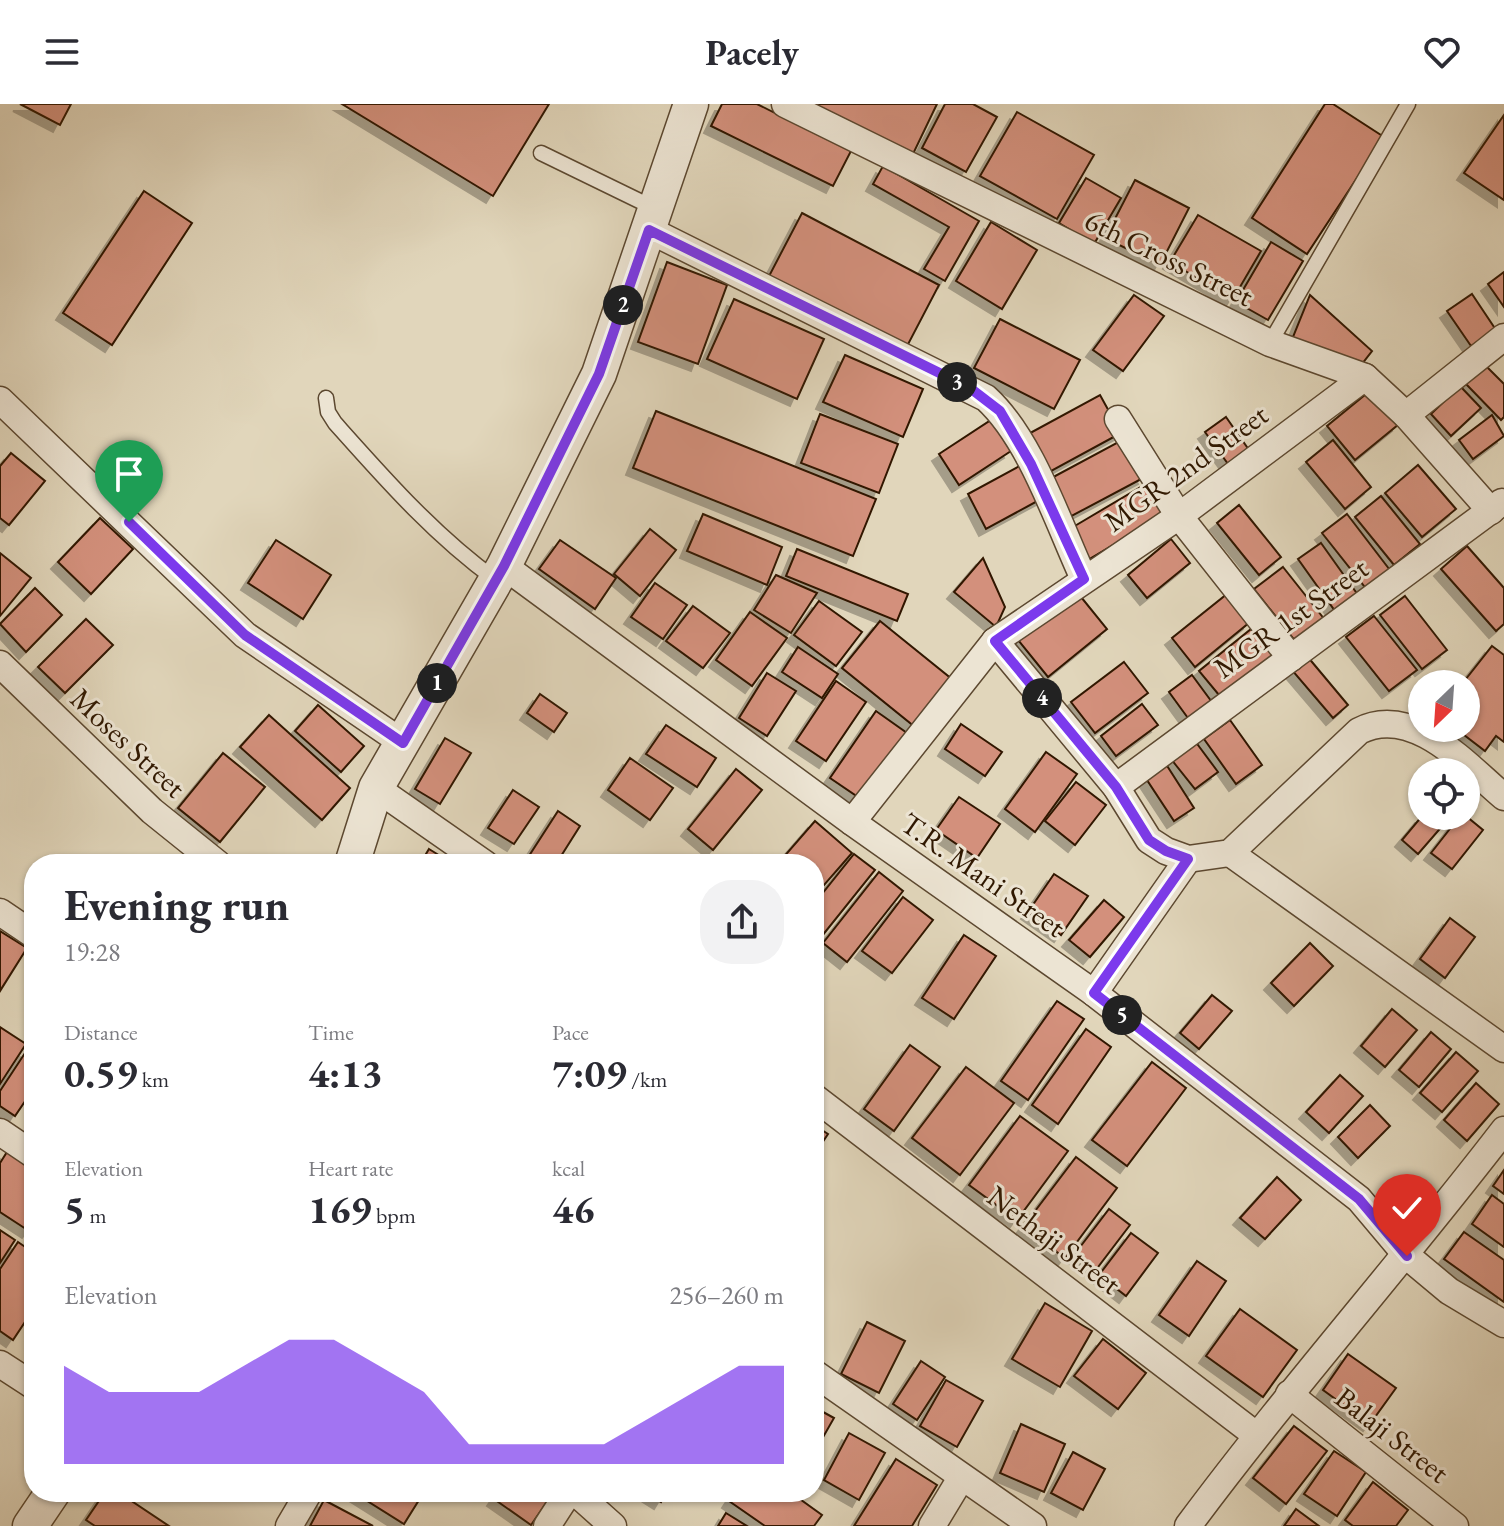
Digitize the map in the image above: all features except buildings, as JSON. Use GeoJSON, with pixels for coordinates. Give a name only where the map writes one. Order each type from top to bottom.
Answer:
{"type":"FeatureCollection","features":[{"type":"Feature","properties":{"kind":"street"},"geometry":{"type":"LineString","coordinates":[[355,854],[376,788],[500,573],[599,374],[691,104]]}},
{"type":"Feature","properties":{"kind":"street","name":"6th Cross Street"},"geometry":{"type":"LineString","coordinates":[[785,104],[1270,343],[1365,377],[1498,506]]}},
{"type":"Feature","properties":{"kind":"street"},"geometry":{"type":"LineString","coordinates":[[653,220],[986,398],[1000,411],[1031,464],[1084,579]]}},
{"type":"Feature","properties":{"kind":"street"},"geometry":{"type":"LineString","coordinates":[[1406,415],[1504,337]]}},
{"type":"Feature","properties":{"kind":"street","name":"MGR 2nd Street"},"geometry":{"type":"LineString","coordinates":[[852,822],[995,641],[1179,516],[1365,377]]}},
{"type":"Feature","properties":{"kind":"street"},"geometry":{"type":"LineString","coordinates":[[0,400],[245,635],[403,743]]}},
{"type":"Feature","properties":{"kind":"street"},"geometry":{"type":"LineString","coordinates":[[1118,419],[1179,516],[1291,658]]}},
{"type":"Feature","properties":{"kind":"street","name":"MGR 1st Street"},"geometry":{"type":"LineString","coordinates":[[1116,787],[1498,506]]}},
{"type":"Feature","properties":{"kind":"street","name":"T.R. Mani Street"},"geometry":{"type":"LineString","coordinates":[[500,573],[1094,993],[1359,1199],[1407,1256],[1449,1291],[1504,1324]]}},
{"type":"Feature","properties":{"kind":"street"},"geometry":{"type":"LineString","coordinates":[[995,641],[1116,787],[1149,840],[1166,851],[1188,859],[1230,853],[1359,731],[1386,723],[1432,737],[1504,797]]}},
{"type":"Feature","properties":{"kind":"street","name":"Moses Street"},"geometry":{"type":"LineString","coordinates":[[0,664],[152,811],[206,854]]}},
{"type":"Feature","properties":{"kind":"street"},"geometry":{"type":"LineString","coordinates":[[376,788],[471,854]]}},
{"type":"Feature","properties":{"kind":"street"},"geometry":{"type":"LineString","coordinates":[[1230,853],[1504,1049]]}},
{"type":"Feature","properties":{"kind":"street"},"geometry":{"type":"LineString","coordinates":[[1094,993],[1188,859]]}},
{"type":"Feature","properties":{"kind":"street"},"geometry":{"type":"LineString","coordinates":[[0,912],[24,928]]}},
{"type":"Feature","properties":{"kind":"street","name":"Nethaji Street"},"geometry":{"type":"LineString","coordinates":[[824,1105],[1256,1435]]}},
{"type":"Feature","properties":{"kind":"street"},"geometry":{"type":"LineString","coordinates":[[1188,1526],[1256,1435],[1407,1256],[1504,1130]]}},
{"type":"Feature","properties":{"kind":"street"},"geometry":{"type":"LineString","coordinates":[[0,1364],[24,1380]]}},
{"type":"Feature","properties":{"kind":"street"},"geometry":{"type":"LineString","coordinates":[[824,1380],[1033,1526]]}},
{"type":"Feature","properties":{"kind":"street","name":"Balaji Street"},"geometry":{"type":"LineString","coordinates":[[1289,1394],[1455,1526]]}},
{"type":"Feature","properties":{"kind":"street"},"geometry":{"type":"LineString","coordinates":[[932,1526],[961,1478]]}},
{"type":"Feature","properties":{"kind":"street"},"geometry":{"type":"LineString","coordinates":[[32,1525],[47,1502]]}},
{"type":"Feature","properties":{"kind":"street"},"geometry":{"type":"LineString","coordinates":[[289,1526],[303,1502]]}},
{"type":"Feature","properties":{"kind":"street"},"geometry":{"type":"LineString","coordinates":[[547,1526],[565,1502]]}},
{"type":"Feature","properties":{"kind":"street"},"geometry":{"type":"LineString","coordinates":[[584,1502],[613,1526]]}},
{"type":"Feature","properties":{"kind":"lane"},"geometry":{"type":"LineString","coordinates":[[1270,343],[1408,104]]}},
{"type":"Feature","properties":{"kind":"lane"},"geometry":{"type":"LineString","coordinates":[[541,153],[653,220]]}},
{"type":"Feature","properties":{"kind":"lane"},"geometry":{"type":"LineString","coordinates":[[326,398],[328,412],[335,423],[426,523],[500,573]]}},
{"type":"Feature","properties":{"kind":"route"},"geometry":{"type":"LineString","coordinates":[[129,522],[245,635],[403,743],[504,566],[599,374],[649,230],[970,388],[1000,411],[1031,464],[1084,579],[995,641],[1116,787],[1149,840],[1166,851],[1188,859],[1094,993],[1359,1199],[1407,1256]]}}]}
